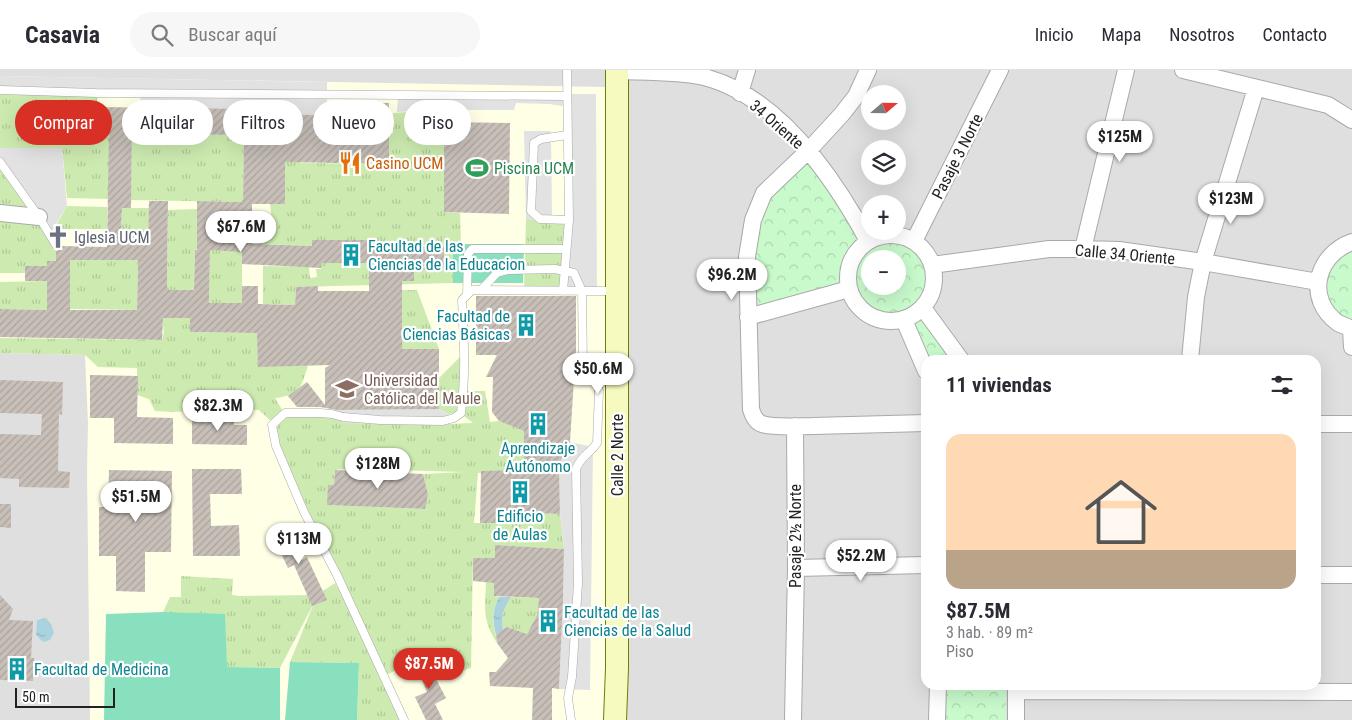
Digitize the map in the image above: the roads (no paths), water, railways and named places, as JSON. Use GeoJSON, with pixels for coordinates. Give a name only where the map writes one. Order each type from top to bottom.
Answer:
{"type":"FeatureCollection","features":[{"type":"Feature","properties":{"kind":"main road","name":"Calle 2 Norte"},"geometry":{"type":"LineString","coordinates":[[615,70],[615,720]]}},
{"type":"Feature","properties":{"kind":"street","name":"34 Oriente"},"geometry":{"type":"LineString","coordinates":[[615,70],[694,75],[716,81],[757,103],[776,118],[808,151],[834,185],[868,241]]}},
{"type":"Feature","properties":{"kind":"street"},"geometry":{"type":"LineString","coordinates":[[740,93],[747,70]]}},
{"type":"Feature","properties":{"kind":"street"},"geometry":{"type":"LineString","coordinates":[[868,70],[856,96],[842,114],[808,151],[764,193],[752,220],[747,256],[751,410],[754,417],[761,424],[795,426],[921,424]]}},
{"type":"Feature","properties":{"kind":"street","name":"Pasaje 3 Norte"},"geometry":{"type":"LineString","coordinates":[[914,241],[1000,70]]}},
{"type":"Feature","properties":{"kind":"street"},"geometry":{"type":"LineString","coordinates":[[1083,249],[1126,70]]}},
{"type":"Feature","properties":{"kind":"street"},"geometry":{"type":"LineString","coordinates":[[1183,70],[1328,105],[1352,120]]}},
{"type":"Feature","properties":{"kind":"street"},"geometry":{"type":"LineString","coordinates":[[1190,355],[1196,297],[1203,262],[1256,88]]}},
{"type":"Feature","properties":{"kind":"street"},"geometry":{"type":"LineString","coordinates":[[0,213],[39,217]]}},
{"type":"Feature","properties":{"kind":"street"},"geometry":{"type":"LineString","coordinates":[[894,235],[914,241],[926,253],[932,265],[933,290],[929,300],[923,308],[904,320],[893,322],[880,321],[866,314],[852,298],[847,276],[850,262],[857,250],[868,241],[878,237],[894,235]]}},
{"type":"Feature","properties":{"kind":"street"},"geometry":{"type":"LineString","coordinates":[[1352,242],[1333,252],[1327,259],[1320,271],[1318,282],[1324,309],[1338,322],[1352,329],[1352,347]]}},
{"type":"Feature","properties":{"kind":"street","name":"Calle 34 Oriente"},"geometry":{"type":"LineString","coordinates":[[932,265],[1049,249],[1119,250],[1318,282]]}},
{"type":"Feature","properties":{"kind":"street"},"geometry":{"type":"LineString","coordinates":[[748,317],[849,289]]}},
{"type":"Feature","properties":{"kind":"street"},"geometry":{"type":"LineString","coordinates":[[923,308],[958,355]]}},
{"type":"Feature","properties":{"kind":"street"},"geometry":{"type":"LineString","coordinates":[[904,320],[921,359]]}},
{"type":"Feature","properties":{"kind":"street"},"geometry":{"type":"LineString","coordinates":[[1321,424],[1352,424]]}},
{"type":"Feature","properties":{"kind":"street","name":"Pasaje 2½ Norte"},"geometry":{"type":"LineString","coordinates":[[794,720],[795,426]]}},
{"type":"Feature","properties":{"kind":"street"},"geometry":{"type":"LineString","coordinates":[[796,568],[921,565]]}},
{"type":"Feature","properties":{"kind":"street"},"geometry":{"type":"LineString","coordinates":[[1321,575],[1352,574]]}},
{"type":"Feature","properties":{"kind":"street"},"geometry":{"type":"LineString","coordinates":[[937,720],[938,690]]}},
{"type":"Feature","properties":{"kind":"street"},"geometry":{"type":"LineString","coordinates":[[1016,690],[1016,720]]}},
{"type":"Feature","properties":{"kind":"street"},"geometry":{"type":"LineString","coordinates":[[1184,690],[1352,692]]}},
{"type":"Feature","properties":{"kind":"lane"},"geometry":{"type":"LineString","coordinates":[[563,291],[569,220],[567,70]]}},
{"type":"Feature","properties":{"kind":"lane"},"geometry":{"type":"LineString","coordinates":[[0,90],[104,94],[567,96]]}},
{"type":"Feature","properties":{"kind":"lane"},"geometry":{"type":"LineString","coordinates":[[567,135],[541,139],[534,144],[531,211],[540,219],[569,220]]}},
{"type":"Feature","properties":{"kind":"lane"},"geometry":{"type":"LineString","coordinates":[[0,162],[39,217],[56,245]]}},
{"type":"Feature","properties":{"kind":"lane"},"geometry":{"type":"LineString","coordinates":[[467,295],[468,254],[472,249],[566,249]]}},
{"type":"Feature","properties":{"kind":"lane"},"geometry":{"type":"LineString","coordinates":[[481,290],[497,273],[508,270],[555,269],[574,273],[582,291],[583,367],[584,372],[594,379],[599,391],[597,444],[584,456],[576,469],[578,583],[572,677],[568,698],[572,720]]}},
{"type":"Feature","properties":{"kind":"lane"},"geometry":{"type":"LineString","coordinates":[[404,720],[337,575],[304,512],[276,446],[272,426],[285,413],[320,413],[380,420],[443,421],[454,418],[461,413],[463,392],[464,336],[462,300],[472,290],[616,291]]}},
{"type":"Feature","properties":{"kind":"water"},"geometry":{"type":"Polygon","coordinates":[[[499,597],[511,597],[502,620],[503,629],[496,635],[493,616],[499,597]]]}},
{"type":"Feature","properties":{"kind":"water"},"geometry":{"type":"Polygon","coordinates":[[[46,618],[51,624],[54,633],[50,640],[43,642],[36,635],[37,620],[46,618]]]}},
{"type":"Feature","properties":{"kind":"place","name":"Casino UCM"},"geometry":{"type":"Point","coordinates":[350,163]}},
{"type":"Feature","properties":{"kind":"place","name":"Piscina UCM"},"geometry":{"type":"Point","coordinates":[477,168]}},
{"type":"Feature","properties":{"kind":"place","name":"Iglesia UCM"},"geometry":{"type":"Point","coordinates":[58,237]}},
{"type":"Feature","properties":{"kind":"place","name":"Facultad de las Ciencias de la Educacion"},"geometry":{"type":"Point","coordinates":[351,255]}},
{"type":"Feature","properties":{"kind":"place","name":"Facultad de Ciencias Básicas"},"geometry":{"type":"Point","coordinates":[526,325]}},
{"type":"Feature","properties":{"kind":"place","name":"Universidad Católica del Maule"},"geometry":{"type":"Point","coordinates":[347,389]}},
{"type":"Feature","properties":{"kind":"place","name":"Aprendizaje Autónomo"},"geometry":{"type":"Point","coordinates":[538,424]}},
{"type":"Feature","properties":{"kind":"place","name":"Edificio de Aulas"},"geometry":{"type":"Point","coordinates":[520,492]}},
{"type":"Feature","properties":{"kind":"place","name":"Facultad de las Ciencias de la Salud"},"geometry":{"type":"Point","coordinates":[548,621]}},
{"type":"Feature","properties":{"kind":"place","name":"Facultad de Medicina"},"geometry":{"type":"Point","coordinates":[17,669]}}]}
